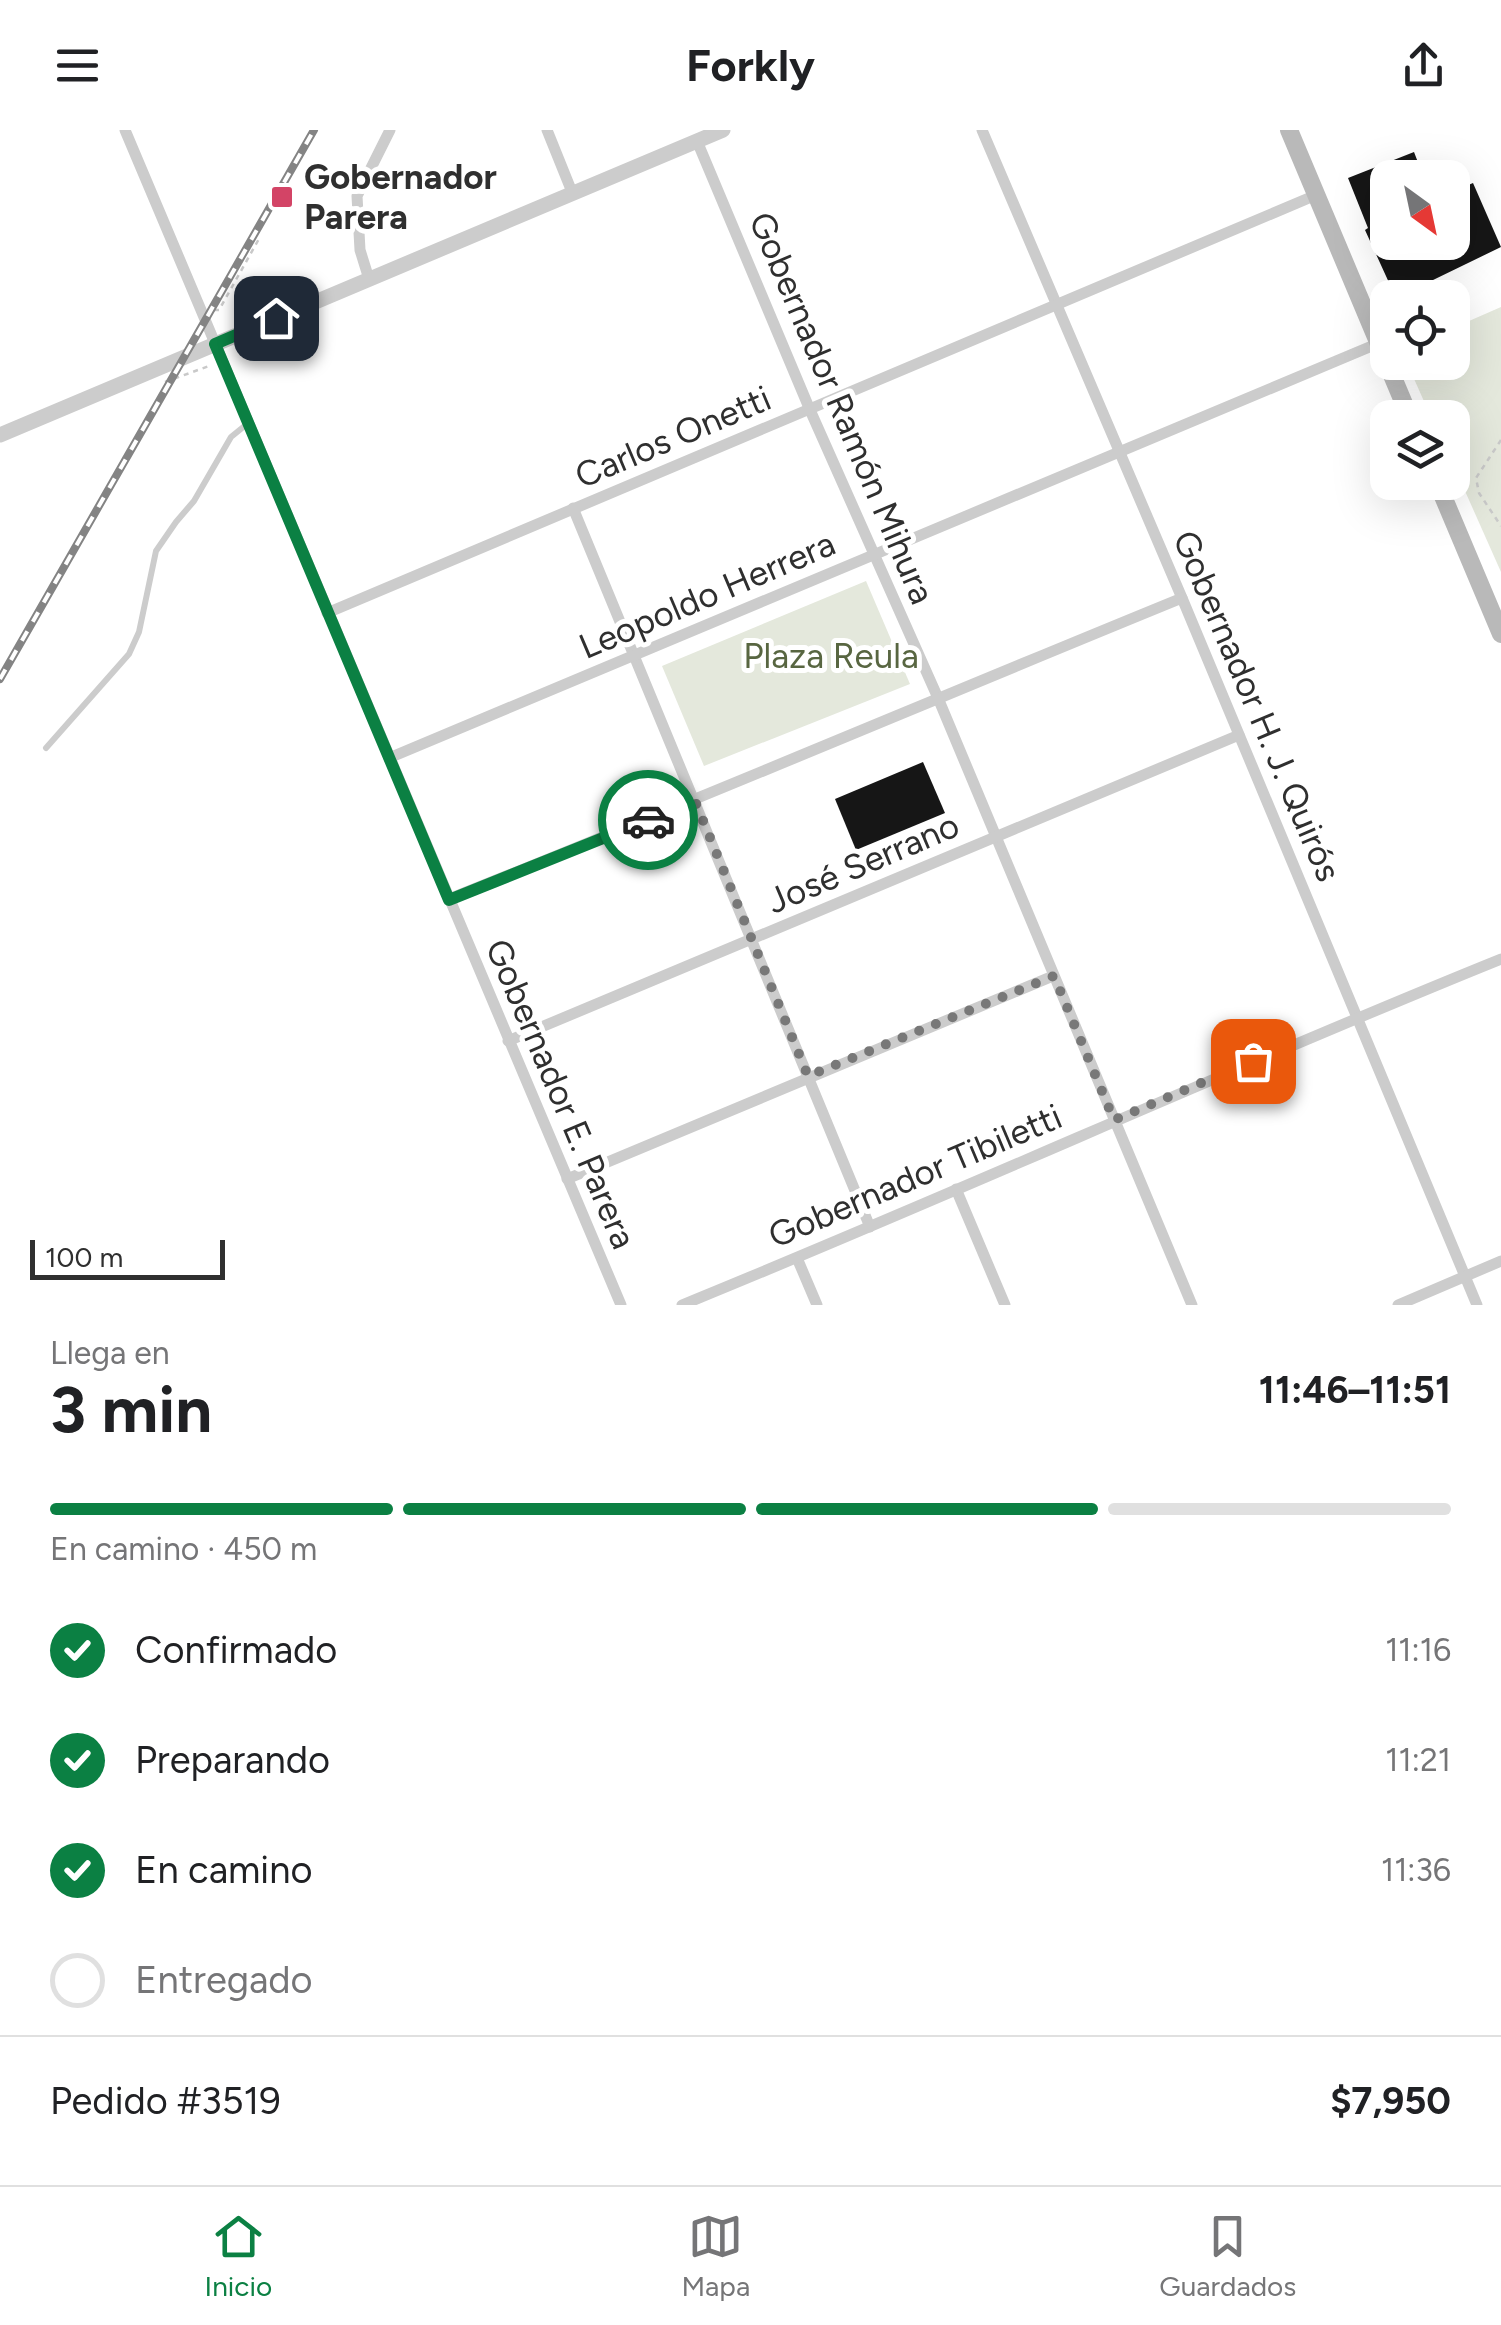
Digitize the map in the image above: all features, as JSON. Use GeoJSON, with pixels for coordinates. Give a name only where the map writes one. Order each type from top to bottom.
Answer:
{"type":"FeatureCollection","features":[{"type":"Feature","properties":{"kind":"main road"},"geometry":{"type":"LineString","coordinates":[[1289,130],[1370,322]]}},
{"type":"Feature","properties":{"kind":"main road"},"geometry":{"type":"LineString","coordinates":[[1445,500],[1501,634]]}},
{"type":"Feature","properties":{"kind":"street","name":"Gobernador E. Parera"},"geometry":{"type":"LineString","coordinates":[[125,130],[620,1305]]}},
{"type":"Feature","properties":{"kind":"street"},"geometry":{"type":"LineString","coordinates":[[369,278],[360,250],[357,196],[390,130]]}},
{"type":"Feature","properties":{"kind":"street"},"geometry":{"type":"LineString","coordinates":[[546,130],[572,192]]}},
{"type":"Feature","properties":{"kind":"street"},"geometry":{"type":"LineString","coordinates":[[0,435],[723,130]]}},
{"type":"Feature","properties":{"kind":"street","name":"Gobernador H. J. Quirós"},"geometry":{"type":"LineString","coordinates":[[982,130],[1478,1305]]}},
{"type":"Feature","properties":{"kind":"street","name":"Gobernador Ramón Mihura"},"geometry":{"type":"LineString","coordinates":[[697,141],[810,410],[938,698],[1192,1305]]}},
{"type":"Feature","properties":{"kind":"street","name":"Carlos Onetti"},"geometry":{"type":"LineString","coordinates":[[327,614],[1316,196]]}},
{"type":"Feature","properties":{"kind":"street","name":"Leopoldo Herrera"},"geometry":{"type":"LineString","coordinates":[[389,758],[1370,347]]}},
{"type":"Feature","properties":{"kind":"street"},"geometry":{"type":"LineString","coordinates":[[573,508],[870,1227]]}},
{"type":"Feature","properties":{"kind":"street"},"geometry":{"type":"LineString","coordinates":[[449,900],[1182,598]]}},
{"type":"Feature","properties":{"kind":"street","name":"José Serrano"},"geometry":{"type":"LineString","coordinates":[[508,1041],[1239,734]]}},
{"type":"Feature","properties":{"kind":"street","name":"Gobernador Tibiletti"},"geometry":{"type":"LineString","coordinates":[[682,1305],[1501,959]]}},
{"type":"Feature","properties":{"kind":"street"},"geometry":{"type":"LineString","coordinates":[[567,1179],[1054,976]]}},
{"type":"Feature","properties":{"kind":"street"},"geometry":{"type":"LineString","coordinates":[[956,1190],[1005,1305]]}},
{"type":"Feature","properties":{"kind":"street"},"geometry":{"type":"LineString","coordinates":[[797,1258],[817,1305]]}},
{"type":"Feature","properties":{"kind":"street"},"geometry":{"type":"LineString","coordinates":[[1398,1305],[1501,1261]]}},
{"type":"Feature","properties":{"kind":"lane"},"geometry":{"type":"LineString","coordinates":[[46,748],[130,654],[139,632],[156,551],[194,502],[231,437],[248,424]]}},
{"type":"Feature","properties":{"kind":"path"},"geometry":{"type":"LineString","coordinates":[[202,314],[219,310],[260,237]]}},
{"type":"Feature","properties":{"kind":"path"},"geometry":{"type":"LineString","coordinates":[[1501,440],[1476,478],[1480,493],[1501,526]]}},
{"type":"Feature","properties":{"kind":"green space"},"geometry":{"type":"Polygon","coordinates":[[[1501,307],[1501,572],[1469,500],[1470,400],[1423,400],[1415,380],[1470,380],[1470,321],[1501,307]]]}},
{"type":"Feature","properties":{"kind":"green space","name":"Plaza Reula"},"geometry":{"type":"Polygon","coordinates":[[[866,581],[910,684],[704,766],[662,666],[866,581]]]}},
{"type":"Feature","properties":{"kind":"building"},"geometry":{"type":"Polygon","coordinates":[[[1414,152],[1417,160],[1394,160],[1414,152]]]}},
{"type":"Feature","properties":{"kind":"building"},"geometry":{"type":"Polygon","coordinates":[[[1370,169],[1370,241],[1365,230],[1368,228],[1348,178],[1370,169]]]}},
{"type":"Feature","properties":{"kind":"building"},"geometry":{"type":"Polygon","coordinates":[[[1473,183],[1501,247],[1433,280],[1388,280],[1379,260],[1470,260],[1473,183]]]}},
{"type":"Feature","properties":{"kind":"building"},"geometry":{"type":"Polygon","coordinates":[[[923,762],[945,813],[856,850],[835,799],[923,762]]]}},
{"type":"Feature","properties":{"kind":"railway"},"geometry":{"type":"LineString","coordinates":[[0,679],[314,130]]}},
{"type":"Feature","properties":{"kind":"way so far"},"geometry":{"type":"LineString","coordinates":[[648,820],[695,801],[808,1076],[1054,976],[1114,1120],[1253,1061]]}},
{"type":"Feature","properties":{"kind":"place","name":"Gobernador Parera"},"geometry":{"type":"Point","coordinates":[282,197]}},
{"type":"Feature","properties":{"kind":"route"},"geometry":{"type":"LineString","coordinates":[[276,318],[215,344],[449,900],[648,820]]}}]}
